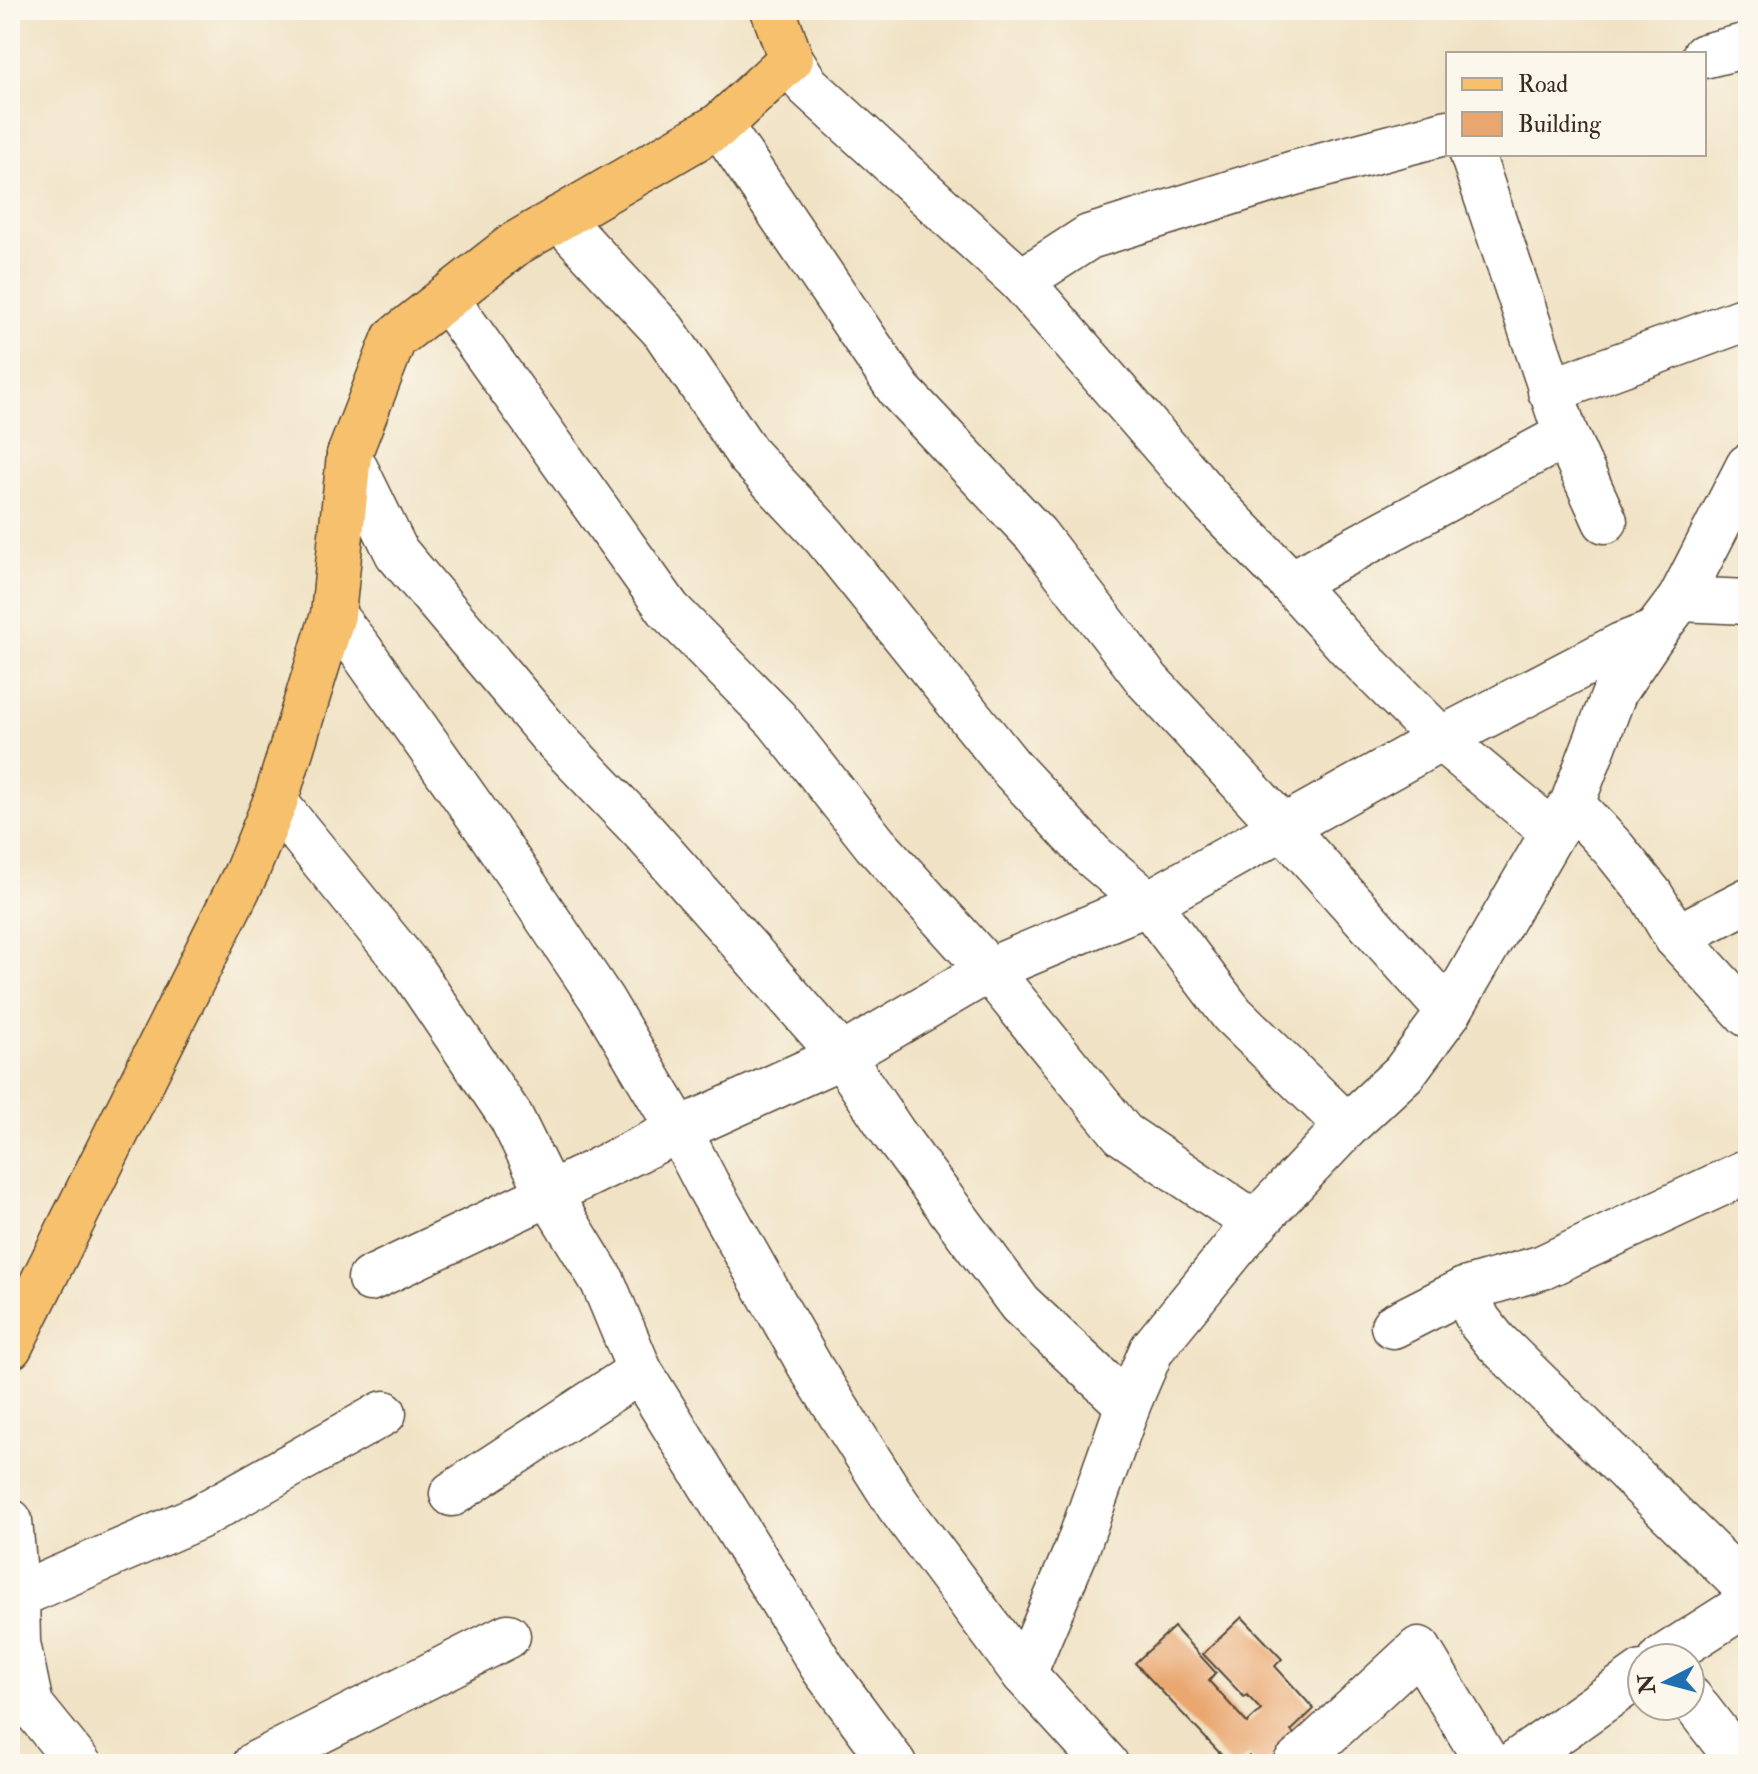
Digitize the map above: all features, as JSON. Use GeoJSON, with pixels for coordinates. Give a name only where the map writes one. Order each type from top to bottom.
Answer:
{"type":"FeatureCollection","features":[{"type":"Feature","properties":{"kind":"main road"},"geometry":{"type":"LineString","coordinates":[[10,1347],[247,871],[275,802],[333,615],[349,455],[394,339],[515,244],[720,125],[791,59],[773,10]]}},
{"type":"Feature","properties":{"kind":"street"},"geometry":{"type":"LineString","coordinates":[[1706,56],[1748,45]]}},
{"type":"Feature","properties":{"kind":"street"},"geometry":{"type":"LineString","coordinates":[[791,59],[807,85],[1021,281],[1214,504],[1441,739],[1614,849],[1651,895],[1676,937],[1748,1015]]}},
{"type":"Feature","properties":{"kind":"street"},"geometry":{"type":"LineString","coordinates":[[720,125],[900,391],[1036,535],[1148,681],[1449,1012]]}},
{"type":"Feature","properties":{"kind":"street"},"geometry":{"type":"LineString","coordinates":[[1021,281],[1089,237],[1294,173],[1446,133]]}},
{"type":"Feature","properties":{"kind":"street"},"geometry":{"type":"LineString","coordinates":[[1473,156],[1550,391],[1566,435],[1605,521]]}},
{"type":"Feature","properties":{"kind":"street"},"geometry":{"type":"LineString","coordinates":[[559,218],[664,331],[749,456],[824,536],[1012,769],[1092,855],[1148,903],[1232,1014],[1347,1126]]}},
{"type":"Feature","properties":{"kind":"street"},"geometry":{"type":"LineString","coordinates":[[446,298],[669,610],[777,720],[875,844],[989,970],[1123,1134],[1255,1223]]}},
{"type":"Feature","properties":{"kind":"street"},"geometry":{"type":"LineString","coordinates":[[1550,391],[1748,318]]}},
{"type":"Feature","properties":{"kind":"street"},"geometry":{"type":"LineString","coordinates":[[1291,583],[1566,435]]}},
{"type":"Feature","properties":{"kind":"street"},"geometry":{"type":"LineString","coordinates":[[349,455],[397,553],[549,733],[644,832],[842,1056],[894,1134],[1020,1304],[1128,1405]]}},
{"type":"Feature","properties":{"kind":"street"},"geometry":{"type":"LineString","coordinates":[[1024,1674],[1076,1551],[1128,1405],[1152,1349],[1255,1223],[1347,1126],[1404,1073],[1449,1012],[1562,818],[1615,691],[1668,616],[1748,466]]}},
{"type":"Feature","properties":{"kind":"street"},"geometry":{"type":"LineString","coordinates":[[370,1279],[679,1130],[842,1056],[989,970],[1148,903],[1441,739],[1621,645],[1668,616],[1748,602]]}},
{"type":"Feature","properties":{"kind":"street"},"geometry":{"type":"LineString","coordinates":[[333,615],[488,830],[602,1000],[679,1130],[826,1393],[898,1505],[1024,1674],[1106,1764]]}},
{"type":"Feature","properties":{"kind":"street"},"geometry":{"type":"LineString","coordinates":[[275,802],[411,969],[511,1117],[549,1194],[603,1282],[640,1371],[823,1668],[894,1764]]}},
{"type":"Feature","properties":{"kind":"street"},"geometry":{"type":"LineString","coordinates":[[1676,937],[1748,900]]}},
{"type":"Feature","properties":{"kind":"street"},"geometry":{"type":"LineString","coordinates":[[1393,1326],[1464,1290],[1543,1267],[1748,1171]]}},
{"type":"Feature","properties":{"kind":"street"},"geometry":{"type":"LineString","coordinates":[[1464,1290],[1479,1321],[1495,1341],[1748,1589]]}},
{"type":"Feature","properties":{"kind":"street"},"geometry":{"type":"LineString","coordinates":[[452,1494],[640,1371]]}},
{"type":"Feature","properties":{"kind":"street"},"geometry":{"type":"LineString","coordinates":[[17,1596],[199,1517],[384,1413]]}},
{"type":"Feature","properties":{"kind":"street"},"geometry":{"type":"LineString","coordinates":[[10,1521],[18,1643],[31,1705],[79,1764]]}},
{"type":"Feature","properties":{"kind":"street"},"geometry":{"type":"LineString","coordinates":[[1687,1642],[1748,1603]]}},
{"type":"Feature","properties":{"kind":"street"},"geometry":{"type":"LineString","coordinates":[[255,1764],[508,1636]]}},
{"type":"Feature","properties":{"kind":"street"},"geometry":{"type":"LineString","coordinates":[[1295,1764],[1419,1649],[1488,1764]]}},
{"type":"Feature","properties":{"kind":"street"},"geometry":{"type":"LineString","coordinates":[[1513,1764],[1626,1684]]}},
{"type":"Feature","properties":{"kind":"street"},"geometry":{"type":"LineString","coordinates":[[1706,1719],[1741,1764]]}},
{"type":"Feature","properties":{"kind":"building"},"geometry":{"type":"Polygon","coordinates":[[[1242,1617],[1282,1659],[1275,1666],[1314,1709],[1291,1731],[1297,1737],[1268,1764],[1257,1764],[1249,1756],[1240,1764],[1230,1764],[1135,1663],[1174,1627],[1216,1673],[1209,1681],[1247,1723],[1261,1710],[1247,1695],[1244,1697],[1203,1654],[1242,1617]]]}}]}
